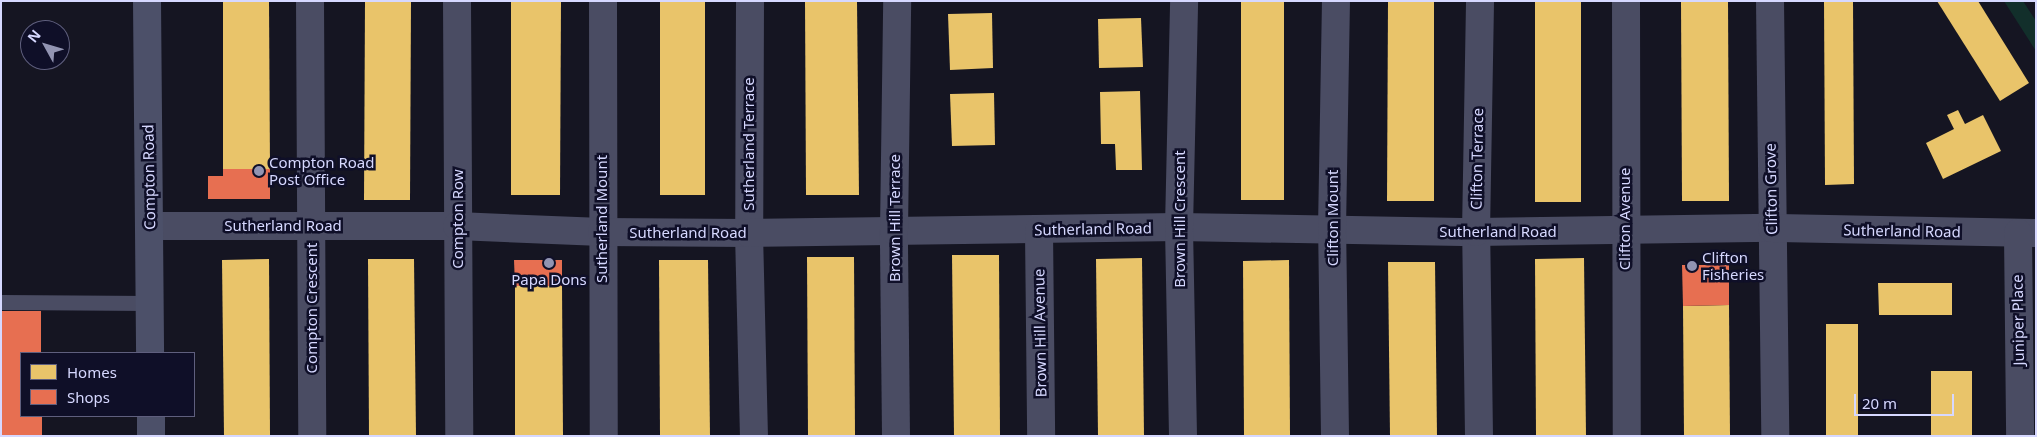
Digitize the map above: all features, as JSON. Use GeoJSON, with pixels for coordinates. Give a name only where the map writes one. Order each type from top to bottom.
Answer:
{"type":"FeatureCollection","features":[{"type":"Feature","properties":{"kind":"street","name":"Compton Road"},"geometry":{"type":"LineString","coordinates":[[146,1],[150,352]]}},
{"type":"Feature","properties":{"kind":"street","name":"Compton Crescent"},"geometry":{"type":"LineString","coordinates":[[310,1],[312,436]]}},
{"type":"Feature","properties":{"kind":"street","name":"Compton Row"},"geometry":{"type":"LineString","coordinates":[[457,1],[459,436]]}},
{"type":"Feature","properties":{"kind":"street","name":"Sutherland Mount"},"geometry":{"type":"LineString","coordinates":[[602,1],[604,436]]}},
{"type":"Feature","properties":{"kind":"street","name":"Sutherland Terrace"},"geometry":{"type":"LineString","coordinates":[[750,1],[749,233],[754,436]]}},
{"type":"Feature","properties":{"kind":"street","name":"Brown Hill Terrace"},"geometry":{"type":"LineString","coordinates":[[896,436],[894,230],[897,1]]}},
{"type":"Feature","properties":{"kind":"street","name":"Brown Hill Crescent"},"geometry":{"type":"LineString","coordinates":[[1183,436],[1179,227],[1184,1]]}},
{"type":"Feature","properties":{"kind":"street","name":"Clifton Mount"},"geometry":{"type":"LineString","coordinates":[[1335,436],[1332,229],[1336,1]]}},
{"type":"Feature","properties":{"kind":"street","name":"Clifton Terrace"},"geometry":{"type":"LineString","coordinates":[[1479,436],[1476,232],[1480,1]]}},
{"type":"Feature","properties":{"kind":"street","name":"Clifton Avenue"},"geometry":{"type":"LineString","coordinates":[[1626,1],[1625,232],[1627,436]]}},
{"type":"Feature","properties":{"kind":"street","name":"Clifton Grove"},"geometry":{"type":"LineString","coordinates":[[1770,1],[1775,436]]}},
{"type":"Feature","properties":{"kind":"street","name":"Sutherland Road"},"geometry":{"type":"LineString","coordinates":[[150,226],[458,226],[602,232],[749,233],[894,230],[1039,231],[1179,227],[1476,232],[1625,232],[1772,228],[2027,233]]}},
{"type":"Feature","properties":{"kind":"street","name":"Brown Hill Avenue"},"geometry":{"type":"LineString","coordinates":[[1039,231],[1041,436]]}},
{"type":"Feature","properties":{"kind":"street","name":"Juniper Place"},"geometry":{"type":"LineString","coordinates":[[2020,436],[2027,233]]}},
{"type":"Feature","properties":{"kind":"street"},"geometry":{"type":"LineString","coordinates":[[151,417],[151,436]]}},
{"type":"Feature","properties":{"kind":"lane"},"geometry":{"type":"LineString","coordinates":[[1,302],[150,303]]}},
{"type":"Feature","properties":{"kind":"green space"},"geometry":{"type":"Polygon","coordinates":[[[2004,1],[2023,1],[2036,21],[2036,51],[2004,1]]]}},
{"type":"Feature","properties":{"kind":"building: Homes"},"geometry":{"type":"Polygon","coordinates":[[[223,1],[269,1],[270,169],[223,169],[223,1]]]}},
{"type":"Feature","properties":{"kind":"building: Homes"},"geometry":{"type":"Polygon","coordinates":[[[365,1],[411,1],[410,200],[364,200],[365,1]]]}},
{"type":"Feature","properties":{"kind":"building: Homes"},"geometry":{"type":"Polygon","coordinates":[[[511,1],[561,1],[560,195],[511,195],[511,1]]]}},
{"type":"Feature","properties":{"kind":"building: Homes"},"geometry":{"type":"Polygon","coordinates":[[[660,1],[705,1],[705,195],[660,195],[660,1]]]}},
{"type":"Feature","properties":{"kind":"building: Homes"},"geometry":{"type":"Polygon","coordinates":[[[805,1],[857,1],[859,195],[806,195],[805,1]]]}},
{"type":"Feature","properties":{"kind":"building: Homes"},"geometry":{"type":"Polygon","coordinates":[[[1241,1],[1284,1],[1284,200],[1241,200],[1241,1]]]}},
{"type":"Feature","properties":{"kind":"building: Homes"},"geometry":{"type":"Polygon","coordinates":[[[1388,1],[1434,1],[1434,201],[1387,201],[1388,1]]]}},
{"type":"Feature","properties":{"kind":"building: Homes"},"geometry":{"type":"Polygon","coordinates":[[[1535,1],[1581,1],[1581,202],[1535,202],[1535,1]]]}},
{"type":"Feature","properties":{"kind":"building: Homes"},"geometry":{"type":"Polygon","coordinates":[[[1681,1],[1728,1],[1729,201],[1682,201],[1681,1]]]}},
{"type":"Feature","properties":{"kind":"building: Homes"},"geometry":{"type":"Polygon","coordinates":[[[1824,1],[1853,1],[1854,184],[1825,185],[1824,1]]]}},
{"type":"Feature","properties":{"kind":"building: Homes"},"geometry":{"type":"Polygon","coordinates":[[[1937,1],[1978,1],[2029,83],[2000,101],[1937,1]]]}},
{"type":"Feature","properties":{"kind":"building: Homes"},"geometry":{"type":"Polygon","coordinates":[[[992,13],[993,68],[950,70],[948,14],[992,13]]]}},
{"type":"Feature","properties":{"kind":"building: Homes"},"geometry":{"type":"Polygon","coordinates":[[[1141,18],[1143,67],[1099,68],[1098,19],[1141,18]]]}},
{"type":"Feature","properties":{"kind":"building: Homes"},"geometry":{"type":"Polygon","coordinates":[[[1140,91],[1142,170],[1116,170],[1115,144],[1101,144],[1100,92],[1140,91]]]}},
{"type":"Feature","properties":{"kind":"building: Homes"},"geometry":{"type":"Polygon","coordinates":[[[994,93],[995,145],[952,146],[950,94],[994,93]]]}},
{"type":"Feature","properties":{"kind":"building: Homes"},"geometry":{"type":"Polygon","coordinates":[[[1958,110],[1965,124],[1983,115],[2001,151],[1943,179],[1926,143],[1954,129],[1947,115],[1958,110]]]}},
{"type":"Feature","properties":{"kind":"building: Homes"},"geometry":{"type":"Polygon","coordinates":[[[952,255],[999,255],[1000,436],[954,436],[952,255]]]}},
{"type":"Feature","properties":{"kind":"building: Homes"},"geometry":{"type":"Polygon","coordinates":[[[807,257],[854,257],[855,436],[808,436],[807,257]]]}},
{"type":"Feature","properties":{"kind":"building: Homes"},"geometry":{"type":"Polygon","coordinates":[[[1142,258],[1144,436],[1098,436],[1096,259],[1142,258]]]}},
{"type":"Feature","properties":{"kind":"building: Homes"},"geometry":{"type":"Polygon","coordinates":[[[1584,258],[1586,436],[1536,436],[1535,259],[1584,258]]]}},
{"type":"Feature","properties":{"kind":"building: Homes"},"geometry":{"type":"Polygon","coordinates":[[[269,259],[270,436],[224,436],[222,260],[269,259]]]}},
{"type":"Feature","properties":{"kind":"building: Homes"},"geometry":{"type":"Polygon","coordinates":[[[368,259],[414,259],[416,436],[369,436],[368,259]]]}},
{"type":"Feature","properties":{"kind":"building: Homes"},"geometry":{"type":"Polygon","coordinates":[[[659,260],[708,260],[710,436],[660,436],[659,260]]]}},
{"type":"Feature","properties":{"kind":"building: Homes"},"geometry":{"type":"Polygon","coordinates":[[[1289,260],[1290,436],[1244,436],[1243,261],[1289,260]]]}},
{"type":"Feature","properties":{"kind":"building: Homes"},"geometry":{"type":"Polygon","coordinates":[[[1388,262],[1435,262],[1437,436],[1390,436],[1388,262]]]}},
{"type":"Feature","properties":{"kind":"building: Homes"},"geometry":{"type":"Polygon","coordinates":[[[1878,283],[1952,283],[1952,315],[1879,315],[1878,283]]]}},
{"type":"Feature","properties":{"kind":"building: Homes"},"geometry":{"type":"Polygon","coordinates":[[[515,286],[562,286],[563,436],[515,436],[515,286]]]}},
{"type":"Feature","properties":{"kind":"building: Homes"},"geometry":{"type":"Polygon","coordinates":[[[1729,305],[1730,436],[1684,436],[1683,306],[1729,305]]]}},
{"type":"Feature","properties":{"kind":"building: Homes"},"geometry":{"type":"Polygon","coordinates":[[[1826,324],[1858,324],[1858,436],[1826,436],[1826,324]]]}},
{"type":"Feature","properties":{"kind":"building: Homes"},"geometry":{"type":"Polygon","coordinates":[[[1931,371],[1972,371],[1972,436],[1931,436],[1931,371]]]}},
{"type":"Feature","properties":{"kind":"building: Shops"},"geometry":{"type":"Polygon","coordinates":[[[223,169],[270,169],[270,199],[208,199],[208,176],[223,176],[223,169]]]}},
{"type":"Feature","properties":{"kind":"building: Shops"},"geometry":{"type":"Polygon","coordinates":[[[514,260],[562,260],[562,286],[515,286],[514,260]]]}},
{"type":"Feature","properties":{"kind":"building: Shops"},"geometry":{"type":"Polygon","coordinates":[[[1682,265],[1729,265],[1729,305],[1683,306],[1682,265]]]}},
{"type":"Feature","properties":{"kind":"building: Shops"},"geometry":{"type":"Polygon","coordinates":[[[1,311],[41,311],[41,352],[20,352],[20,417],[42,417],[42,436],[1,436],[1,311]]]}},
{"type":"Feature","properties":{"kind":"place","name":"Compton Road Post Office"},"geometry":{"type":"Point","coordinates":[259,171]}},
{"type":"Feature","properties":{"kind":"place","name":"Papa Dons"},"geometry":{"type":"Point","coordinates":[549,263]}},
{"type":"Feature","properties":{"kind":"place","name":"Clifton Fisheries"},"geometry":{"type":"Point","coordinates":[1692,266]}}]}
